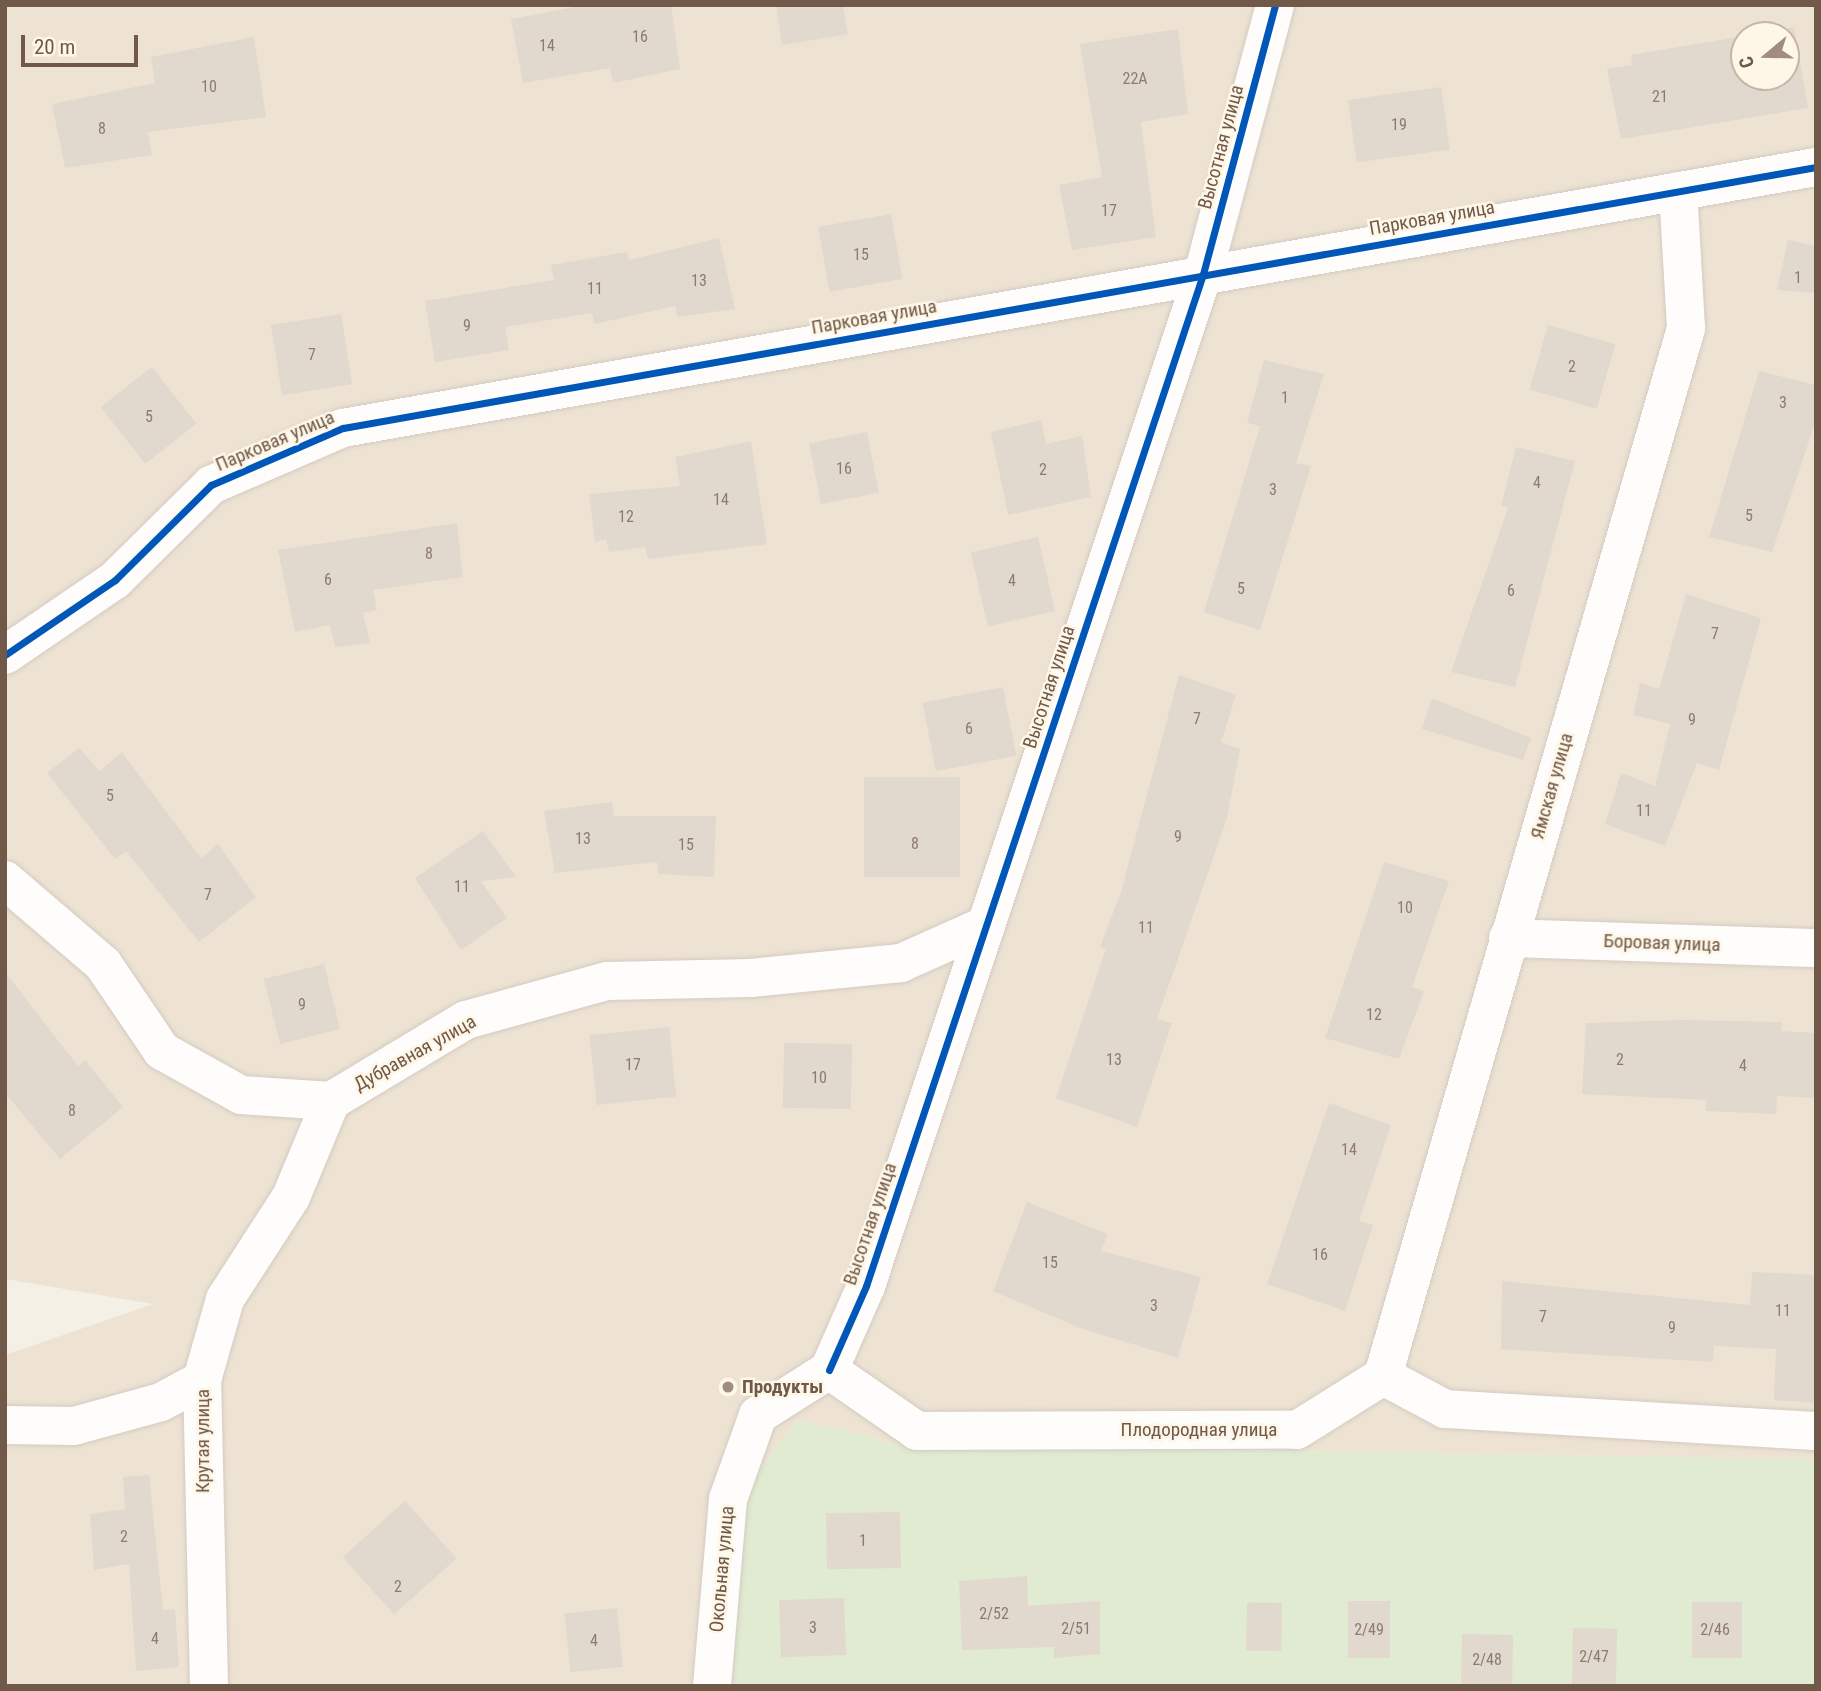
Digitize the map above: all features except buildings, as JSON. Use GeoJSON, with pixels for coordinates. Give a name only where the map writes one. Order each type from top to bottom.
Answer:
{"type":"FeatureCollection","features":[{"type":"Feature","properties":{"kind":"street","name":"Высотная улица"},"geometry":{"type":"LineString","coordinates":[[829,1370],[866,1286],[1203,274],[1275,5]]}},
{"type":"Feature","properties":{"kind":"street","name":"Парковая улица"},"geometry":{"type":"LineString","coordinates":[[5,655],[115,580],[211,485],[343,428],[1816,167]]}},
{"type":"Feature","properties":{"kind":"street","name":"Ямская улица"},"geometry":{"type":"LineString","coordinates":[[1382,1376],[1686,328],[1678,191]]}},
{"type":"Feature","properties":{"kind":"street","name":"Дубравная улица"},"geometry":{"type":"LineString","coordinates":[[5,880],[103,964],[162,1051],[241,1095],[331,1101],[466,1020],[607,981],[751,978],[901,963],[986,925]]}},
{"type":"Feature","properties":{"kind":"street","name":"Боровая улица"},"geometry":{"type":"LineString","coordinates":[[1508,938],[1816,947]]}},
{"type":"Feature","properties":{"kind":"street","name":"Крутая улица"},"geometry":{"type":"LineString","coordinates":[[209,1686],[202,1380],[225,1299],[291,1198],[331,1101]]}},
{"type":"Feature","properties":{"kind":"street","name":"Плодородная улица"},"geometry":{"type":"LineString","coordinates":[[829,1370],[917,1431],[1297,1430],[1382,1376]]}},
{"type":"Feature","properties":{"kind":"street","name":"Окольная улица"},"geometry":{"type":"LineString","coordinates":[[712,1686],[728,1499],[758,1415],[829,1370]]}},
{"type":"Feature","properties":{"kind":"street"},"geometry":{"type":"LineString","coordinates":[[1382,1376],[1446,1409],[1816,1431]]}},
{"type":"Feature","properties":{"kind":"street"},"geometry":{"type":"LineString","coordinates":[[5,1425],[74,1426],[161,1402],[202,1380]]}},
{"type":"Feature","properties":{"kind":"shaded area"},"geometry":{"type":"Polygon","coordinates":[[[5,5],[1816,5],[1816,1459],[902,1445],[799,1420],[741,1493],[734,1686],[5,1686],[5,1355],[153,1304],[5,1279],[5,5]]]}},
{"type":"Feature","properties":{"kind":"green space"},"geometry":{"type":"Polygon","coordinates":[[[799,1420],[902,1445],[1816,1459],[1816,1686],[734,1686],[741,1493],[799,1420]]]}},
{"type":"Feature","properties":{"kind":"cycle path"},"geometry":{"type":"LineString","coordinates":[[829,1370],[866,1286],[1203,274],[1275,5]]}},
{"type":"Feature","properties":{"kind":"cycle path"},"geometry":{"type":"LineString","coordinates":[[5,655],[115,580],[211,485],[343,428],[1816,167]]}},
{"type":"Feature","properties":{"kind":"place","name":"Продукты"},"geometry":{"type":"Point","coordinates":[728,1387]}}]}
